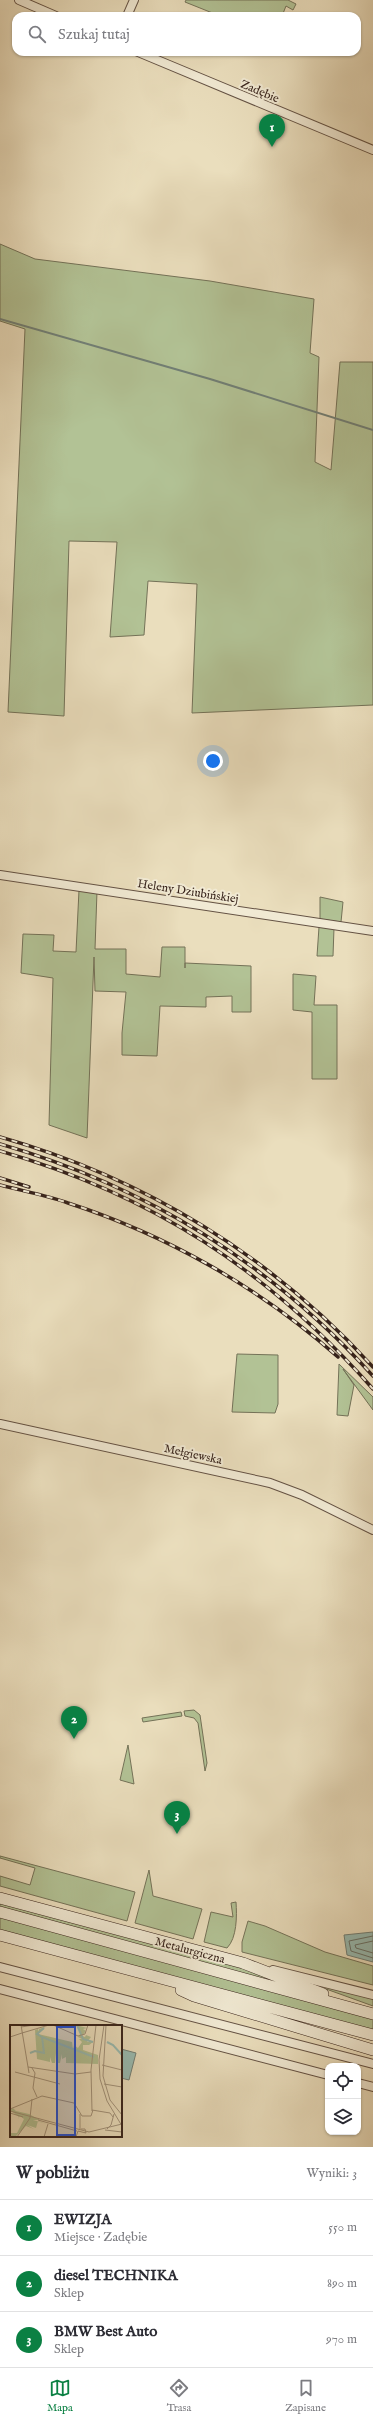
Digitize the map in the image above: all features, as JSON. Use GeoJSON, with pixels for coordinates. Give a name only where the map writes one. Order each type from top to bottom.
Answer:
{"type":"FeatureCollection","features":[{"type":"Feature","properties":{"kind":"main road"},"geometry":{"type":"LineString","coordinates":[[0,1898],[243,1962],[300,1984],[356,2009]]}},
{"type":"Feature","properties":{"kind":"main road","name":"Metalurgiczna"},"geometry":{"type":"LineString","coordinates":[[0,1912],[373,2014]]}},
{"type":"Feature","properties":{"kind":"main road"},"geometry":{"type":"LineString","coordinates":[[0,1935],[373,2035]]}},
{"type":"Feature","properties":{"kind":"main road"},"geometry":{"type":"LineString","coordinates":[[149,1976],[194,1996],[373,2050]]}},
{"type":"Feature","properties":{"kind":"street"},"geometry":{"type":"LineString","coordinates":[[19,0],[47,12]]}},
{"type":"Feature","properties":{"kind":"street"},"geometry":{"type":"LineString","coordinates":[[129,12],[134,0]]}},
{"type":"Feature","properties":{"kind":"street","name":"Zadębie"},"geometry":{"type":"LineString","coordinates":[[148,56],[373,150]]}},
{"type":"Feature","properties":{"kind":"street","name":"Heleny Dziubińskiej"},"geometry":{"type":"LineString","coordinates":[[0,875],[373,931]]}},
{"type":"Feature","properties":{"kind":"street","name":"Mełgiewska"},"geometry":{"type":"LineString","coordinates":[[0,1424],[270,1484],[302,1495],[373,1530]]}},
{"type":"Feature","properties":{"kind":"street"},"geometry":{"type":"LineString","coordinates":[[243,1962],[373,1995]]}},
{"type":"Feature","properties":{"kind":"street"},"geometry":{"type":"LineString","coordinates":[[0,1967],[373,2064]]}},
{"type":"Feature","properties":{"kind":"street"},"geometry":{"type":"LineString","coordinates":[[0,1989],[325,2074]]}},
{"type":"Feature","properties":{"kind":"street"},"geometry":{"type":"LineString","coordinates":[[361,2084],[373,2087]]}},
{"type":"Feature","properties":{"kind":"green space"},"geometry":{"type":"Polygon","coordinates":[[[186,0],[288,0],[296,4],[293,10],[286,6],[284,12],[210,12],[185,2],[186,0]]]}},
{"type":"Feature","properties":{"kind":"green space"},"geometry":{"type":"Polygon","coordinates":[[[0,244],[35,259],[210,281],[314,299],[310,353],[319,357],[315,462],[331,470],[340,362],[373,362],[373,705],[192,713],[197,584],[148,581],[144,635],[110,637],[117,542],[69,541],[64,716],[8,712],[25,329],[0,321],[0,244]]]}},
{"type":"Feature","properties":{"kind":"green space"},"geometry":{"type":"Polygon","coordinates":[[[79,890],[97,891],[95,949],[126,949],[126,974],[160,977],[162,947],[185,947],[185,963],[251,966],[251,1012],[232,1012],[232,996],[206,997],[206,1007],[160,1006],[157,1056],[122,1055],[122,1033],[126,992],[95,991],[94,957],[87,1138],[49,1125],[53,978],[21,973],[23,934],[54,935],[53,951],[76,952],[79,890]]]}},
{"type":"Feature","properties":{"kind":"green space"},"geometry":{"type":"Polygon","coordinates":[[[320,897],[343,902],[341,922],[320,919],[320,897]]]}},
{"type":"Feature","properties":{"kind":"green space"},"geometry":{"type":"Polygon","coordinates":[[[319,927],[334,928],[333,956],[317,956],[319,927]]]}},
{"type":"Feature","properties":{"kind":"green space"},"geometry":{"type":"Polygon","coordinates":[[[293,974],[316,976],[314,1005],[337,1005],[337,1079],[312,1079],[312,1012],[293,1010],[293,974]]]}},
{"type":"Feature","properties":{"kind":"green space"},"geometry":{"type":"Polygon","coordinates":[[[237,1354],[278,1355],[278,1404],[275,1413],[232,1412],[237,1354]]]}},
{"type":"Feature","properties":{"kind":"green space"},"geometry":{"type":"Polygon","coordinates":[[[339,1364],[373,1397],[373,1410],[343,1369],[354,1385],[348,1416],[337,1415],[339,1364]]]}},
{"type":"Feature","properties":{"kind":"green space"},"geometry":{"type":"Polygon","coordinates":[[[194,1710],[200,1715],[207,1763],[205,1771],[198,1723],[194,1718],[185,1716],[184,1711],[194,1710]]]}},
{"type":"Feature","properties":{"kind":"green space"},"geometry":{"type":"Polygon","coordinates":[[[181,1712],[182,1716],[143,1722],[142,1718],[181,1712]]]}},
{"type":"Feature","properties":{"kind":"green space"},"geometry":{"type":"Polygon","coordinates":[[[128,1745],[134,1784],[120,1780],[128,1745]]]}},
{"type":"Feature","properties":{"kind":"green space"},"geometry":{"type":"Polygon","coordinates":[[[0,1856],[135,1892],[127,1921],[0,1886],[0,1876],[30,1885],[35,1868],[0,1858],[0,1856]]]}},
{"type":"Feature","properties":{"kind":"green space"},"geometry":{"type":"Polygon","coordinates":[[[149,1870],[153,1896],[202,1909],[193,1939],[135,1923],[149,1870]]]}},
{"type":"Feature","properties":{"kind":"green space"},"geometry":{"type":"Polygon","coordinates":[[[0,1902],[269,1975],[314,1993],[0,1908],[0,1902]]]}},
{"type":"Feature","properties":{"kind":"green space"},"geometry":{"type":"Polygon","coordinates":[[[236,1902],[235,1933],[227,1948],[204,1942],[211,1912],[233,1917],[231,1903],[236,1902]]]}},
{"type":"Feature","properties":{"kind":"green space"},"geometry":{"type":"Polygon","coordinates":[[[0,1915],[373,2019],[373,2030],[0,1930],[0,1915]]]}},
{"type":"Feature","properties":{"kind":"green space"},"geometry":{"type":"Polygon","coordinates":[[[248,1921],[265,1926],[325,1952],[373,1966],[373,1985],[242,1952],[242,1942],[248,1921]]]}},
{"type":"Feature","properties":{"kind":"green space"},"geometry":{"type":"Polygon","coordinates":[[[304,1981],[373,1999],[373,2006],[304,1981]]]}},
{"type":"Feature","properties":{"kind":"water"},"geometry":{"type":"Polygon","coordinates":[[[373,1932],[373,1962],[347,1955],[344,1935],[373,1932]]]}},
{"type":"Feature","properties":{"kind":"water"},"geometry":{"type":"Polygon","coordinates":[[[122,2049],[136,2053],[129,2080],[122,2078],[122,2049]]]}},
{"type":"Feature","properties":{"kind":"waterway"},"geometry":{"type":"LineString","coordinates":[[0,319],[210,379],[373,430]]}},
{"type":"Feature","properties":{"kind":"railway"},"geometry":{"type":"LineString","coordinates":[[0,1137],[53,1154],[105,1175],[155,1199],[203,1226],[249,1256],[292,1290],[334,1327],[373,1367]]}},
{"type":"Feature","properties":{"kind":"railway"},"geometry":{"type":"LineString","coordinates":[[0,1144],[54,1161],[105,1182],[155,1206],[203,1234],[249,1264],[292,1298],[334,1336],[373,1376]]}},
{"type":"Feature","properties":{"kind":"railway"},"geometry":{"type":"LineString","coordinates":[[0,1151],[55,1169],[108,1190],[157,1214],[204,1242],[249,1273],[292,1308],[333,1346],[373,1389]]}},
{"type":"Feature","properties":{"kind":"railway"},"geometry":{"type":"LineString","coordinates":[[0,1178],[29,1187]]}},
{"type":"Feature","properties":{"kind":"railway"},"geometry":{"type":"LineString","coordinates":[[0,1185],[68,1203],[105,1216],[176,1248],[211,1266],[277,1308],[338,1357]]}},
{"type":"Feature","properties":{"kind":"place","name":"EWIZJA"},"geometry":{"type":"Point","coordinates":[272,147]}},
{"type":"Feature","properties":{"kind":"place","name":"diesel TECHNIKA"},"geometry":{"type":"Point","coordinates":[74,1739]}},
{"type":"Feature","properties":{"kind":"place","name":"BMW Best Auto"},"geometry":{"type":"Point","coordinates":[177,1834]}}]}
